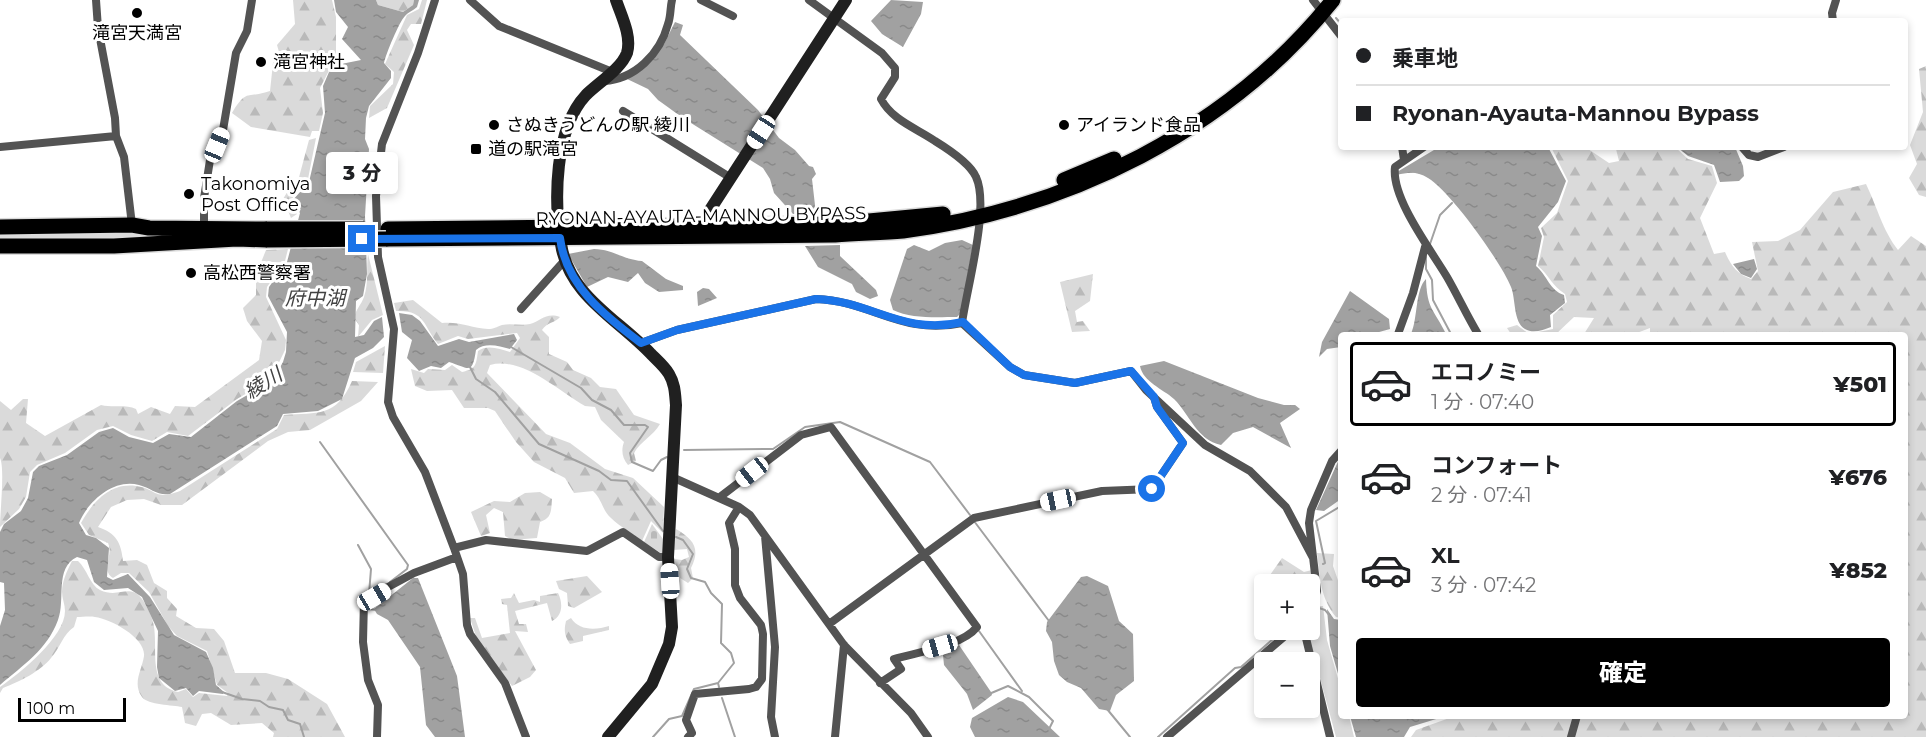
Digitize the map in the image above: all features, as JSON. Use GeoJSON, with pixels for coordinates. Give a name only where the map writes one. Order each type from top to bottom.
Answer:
{"type":"FeatureCollection","features":[{"type":"Feature","properties":{"kind":"highway","name":"RYONAN-AYAUTA-MANNOU BYPASS"},"geometry":{"type":"LineString","coordinates":[[0,227],[132,225],[204,233],[267,235],[901,231],[979,212],[1018,207],[1096,179],[1175,137],[1247,86],[1321,3]]}},
{"type":"Feature","properties":{"kind":"highway","name":"RYONAN-AYAUTA-MANNOU BYPASS"},"geometry":{"type":"LineString","coordinates":[[0,246],[114,246],[204,233]]}},
{"type":"Feature","properties":{"kind":"street"},"geometry":{"type":"LineString","coordinates":[[96,0],[98,28],[115,118],[116,136],[124,157],[132,225]]}},
{"type":"Feature","properties":{"kind":"street"},"geometry":{"type":"LineString","coordinates":[[204,233],[204,198],[210,160],[223,130],[236,53],[247,31],[252,0]]}},
{"type":"Feature","properties":{"kind":"street"},"geometry":{"type":"LineString","coordinates":[[435,0],[418,53],[382,144],[376,196],[378,256],[394,329],[388,402],[393,417],[424,472],[456,553],[463,574],[467,625],[470,633],[505,683],[526,737]]}},
{"type":"Feature","properties":{"kind":"street"},"geometry":{"type":"LineString","coordinates":[[470,0],[499,26],[617,80],[635,71],[649,60],[664,37],[672,0]]}},
{"type":"Feature","properties":{"kind":"street"},"geometry":{"type":"LineString","coordinates":[[608,737],[652,684],[669,644],[672,627],[668,557],[674,385],[668,372],[641,343],[587,297],[565,260],[560,233],[559,165],[562,146],[579,103],[626,55],[628,45],[615,0]]}},
{"type":"Feature","properties":{"kind":"street"},"geometry":{"type":"LineString","coordinates":[[701,0],[733,16]]}},
{"type":"Feature","properties":{"kind":"street"},"geometry":{"type":"LineString","coordinates":[[809,0],[882,53],[895,68],[895,77],[881,99],[886,108],[913,129],[943,146],[976,177],[980,191],[979,212],[963,322]]}},
{"type":"Feature","properties":{"kind":"street"},"geometry":{"type":"LineString","coordinates":[[1833,18],[1836,0]]}},
{"type":"Feature","properties":{"kind":"street"},"geometry":{"type":"LineString","coordinates":[[703,231],[742,160],[844,3]]}},
{"type":"Feature","properties":{"kind":"street"},"geometry":{"type":"LineString","coordinates":[[1321,3],[1338,31]]}},
{"type":"Feature","properties":{"kind":"street"},"geometry":{"type":"LineString","coordinates":[[623,111],[731,178]]}},
{"type":"Feature","properties":{"kind":"street"},"geometry":{"type":"LineString","coordinates":[[0,147],[116,136]]}},
{"type":"Feature","properties":{"kind":"street"},"geometry":{"type":"LineString","coordinates":[[1405,150],[1410,156]]}},
{"type":"Feature","properties":{"kind":"street"},"geometry":{"type":"LineString","coordinates":[[1419,150],[1395,167],[1394,179],[1425,246],[1449,280],[1477,332]]}},
{"type":"Feature","properties":{"kind":"street"},"geometry":{"type":"LineString","coordinates":[[1745,150],[1749,155],[1758,157],[1776,150]]}},
{"type":"Feature","properties":{"kind":"street"},"geometry":{"type":"LineString","coordinates":[[1399,332],[1413,293],[1425,246]]}},
{"type":"Feature","properties":{"kind":"street"},"geometry":{"type":"LineString","coordinates":[[521,309],[565,260]]}},
{"type":"Feature","properties":{"kind":"street"},"geometry":{"type":"LineString","coordinates":[[641,343],[677,330],[816,299],[834,299],[905,323],[942,327],[963,322]]}},
{"type":"Feature","properties":{"kind":"street"},"geometry":{"type":"LineString","coordinates":[[963,322],[1010,367],[1024,375],[1075,383],[1131,371],[1154,397],[1205,445],[1250,471],[1286,507],[1313,558]]}},
{"type":"Feature","properties":{"kind":"street"},"geometry":{"type":"LineString","coordinates":[[829,624],[977,517],[1102,491],[1152,489],[1183,443],[1157,407],[1154,397]]}},
{"type":"Feature","properties":{"kind":"street"},"geometry":{"type":"LineString","coordinates":[[720,497],[801,435],[831,428],[977,627],[973,633],[956,642],[894,659],[901,669],[880,683]]}},
{"type":"Feature","properties":{"kind":"street"},"geometry":{"type":"LineString","coordinates":[[1315,574],[1309,523],[1311,510],[1332,461],[1338,454]]}},
{"type":"Feature","properties":{"kind":"street"},"geometry":{"type":"LineString","coordinates":[[672,477],[686,485],[720,497],[750,515],[844,645],[911,713],[928,737]]}},
{"type":"Feature","properties":{"kind":"street"},"geometry":{"type":"LineString","coordinates":[[688,737],[692,733],[686,720],[695,694],[749,689],[756,687],[762,679],[761,625],[740,598],[735,585],[735,549],[729,523],[739,507]]}},
{"type":"Feature","properties":{"kind":"street"},"geometry":{"type":"LineString","coordinates":[[377,737],[378,705],[368,681],[363,642],[364,600],[414,573],[486,540],[587,551],[623,532],[659,557],[668,557]]}},
{"type":"Feature","properties":{"kind":"street"},"geometry":{"type":"LineString","coordinates":[[765,536],[775,647],[771,717],[775,737]]}},
{"type":"Feature","properties":{"kind":"street"},"geometry":{"type":"LineString","coordinates":[[1167,737],[1280,640]]}},
{"type":"Feature","properties":{"kind":"street"},"geometry":{"type":"LineString","coordinates":[[1306,640],[1330,737]]}},
{"type":"Feature","properties":{"kind":"street"},"geometry":{"type":"LineString","coordinates":[[835,737],[844,645]]}},
{"type":"Feature","properties":{"kind":"street"},"geometry":{"type":"LineString","coordinates":[[1571,737],[1576,719]]}},
{"type":"Feature","properties":{"kind":"green space"},"geometry":{"type":"Polygon","coordinates":[[[293,0],[332,0],[336,17],[336,57],[320,88],[323,113],[319,131],[312,131],[310,137],[251,127],[232,113],[245,97],[270,91],[273,63],[279,52],[277,45],[295,24],[293,0]]]}},
{"type":"Feature","properties":{"kind":"green space"},"geometry":{"type":"Polygon","coordinates":[[[376,0],[414,0],[413,5],[403,12],[378,5],[376,0]]]}},
{"type":"Feature","properties":{"kind":"green space"},"geometry":{"type":"Polygon","coordinates":[[[422,0],[427,0],[421,24],[411,24],[407,30],[414,45],[387,108],[369,118],[370,106],[393,84],[394,72],[385,64],[407,15],[419,9],[422,0]]]}},
{"type":"Feature","properties":{"kind":"green space"},"geometry":{"type":"Polygon","coordinates":[[[1926,66],[1926,197],[1919,195],[1909,178],[1917,164],[1910,145],[1923,112],[1919,69],[1926,66]]]}},
{"type":"Feature","properties":{"kind":"green space"},"geometry":{"type":"Polygon","coordinates":[[[316,138],[308,179],[290,201],[297,214],[291,218],[283,199],[291,186],[298,181],[309,140],[316,138]]]}},
{"type":"Feature","properties":{"kind":"green space"},"geometry":{"type":"Polygon","coordinates":[[[1552,150],[1590,150],[1609,163],[1619,161],[1616,150],[1678,150],[1688,159],[1712,166],[1717,183],[1700,218],[1714,254],[1725,252],[1735,269],[1751,279],[1758,271],[1752,242],[1778,241],[1800,230],[1833,192],[1866,184],[1884,226],[1898,250],[1911,236],[1926,246],[1926,737],[1411,737],[1416,730],[1447,719],[1908,719],[1908,332],[1650,332],[1650,328],[1639,332],[1585,332],[1594,318],[1574,317],[1558,332],[1539,332],[1553,329],[1553,315],[1567,302],[1565,294],[1538,266],[1544,237],[1541,228],[1557,213],[1568,181],[1552,150]]]}},
{"type":"Feature","properties":{"kind":"green space"},"geometry":{"type":"Polygon","coordinates":[[[141,229],[181,239],[0,240],[0,230],[141,229]]]}},
{"type":"Feature","properties":{"kind":"green space"},"geometry":{"type":"Polygon","coordinates":[[[288,249],[285,261],[267,287],[266,297],[286,340],[285,350],[271,379],[237,399],[188,436],[167,432],[152,441],[131,435],[113,426],[97,430],[65,453],[37,465],[30,472],[26,497],[19,509],[0,527],[2,480],[0,401],[11,410],[23,399],[28,399],[26,423],[45,436],[101,405],[124,406],[136,409],[138,414],[151,407],[170,414],[175,406],[195,407],[259,360],[262,341],[247,321],[243,308],[256,295],[256,275],[266,250],[288,249]]]}},
{"type":"Feature","properties":{"kind":"green space"},"geometry":{"type":"Polygon","coordinates":[[[368,254],[383,315],[372,320],[358,337],[359,325],[354,318],[366,291],[368,254]]]}},
{"type":"Feature","properties":{"kind":"green space"},"geometry":{"type":"Polygon","coordinates":[[[1093,274],[1090,301],[1075,311],[1077,322],[1083,321],[1090,331],[1072,332],[1060,282],[1093,274]]]}},
{"type":"Feature","properties":{"kind":"green space"},"geometry":{"type":"Polygon","coordinates":[[[413,300],[442,323],[488,329],[505,324],[530,324],[551,316],[560,317],[542,330],[549,337],[549,354],[567,362],[573,370],[591,378],[600,387],[616,389],[634,415],[660,424],[634,453],[636,461],[628,465],[624,460],[624,442],[601,420],[595,407],[585,406],[539,376],[515,366],[490,365],[487,373],[546,434],[570,443],[605,469],[633,478],[664,507],[663,533],[651,521],[642,541],[611,518],[593,491],[574,493],[565,478],[534,462],[516,442],[495,411],[488,408],[464,408],[452,390],[427,391],[415,386],[411,369],[424,373],[428,369],[445,370],[452,365],[462,372],[467,371],[474,366],[478,351],[489,347],[510,352],[520,338],[517,333],[468,339],[458,336],[438,344],[419,316],[406,311],[396,311],[394,303],[413,300]]]}},
{"type":"Feature","properties":{"kind":"green space"},"geometry":{"type":"Polygon","coordinates":[[[1517,325],[1526,332],[1510,332],[1507,328],[1517,325]]]}},
{"type":"Feature","properties":{"kind":"green space"},"geometry":{"type":"Polygon","coordinates":[[[385,346],[383,373],[353,372],[356,362],[385,346]]]}},
{"type":"Feature","properties":{"kind":"green space"},"geometry":{"type":"Polygon","coordinates":[[[352,381],[378,382],[361,401],[310,430],[288,432],[268,441],[182,505],[161,505],[144,499],[127,500],[111,507],[98,527],[109,532],[116,539],[123,561],[137,560],[147,565],[154,583],[167,591],[167,598],[177,609],[176,616],[196,628],[214,629],[224,641],[235,673],[266,673],[288,679],[327,704],[345,737],[273,737],[274,733],[262,723],[231,725],[211,713],[202,714],[196,726],[185,723],[182,707],[145,700],[139,692],[138,682],[144,656],[143,649],[134,636],[118,625],[93,617],[77,617],[74,627],[67,633],[47,663],[29,676],[3,688],[0,693],[0,687],[40,654],[58,632],[65,611],[62,592],[64,580],[72,561],[78,561],[100,590],[108,593],[133,592],[145,603],[154,626],[157,671],[167,687],[178,692],[186,689],[193,697],[199,693],[227,696],[228,693],[217,685],[207,651],[177,636],[168,626],[149,592],[129,573],[121,573],[113,578],[109,575],[108,543],[89,535],[81,523],[96,501],[118,487],[143,487],[160,495],[180,491],[277,429],[284,415],[316,413],[332,407],[346,393],[352,381]]]}},
{"type":"Feature","properties":{"kind":"green space"},"geometry":{"type":"Polygon","coordinates":[[[540,492],[552,499],[550,514],[540,522],[537,538],[512,540],[505,536],[503,512],[494,508],[486,515],[490,533],[481,536],[471,512],[494,501],[510,502],[525,493],[540,492]]]}},
{"type":"Feature","properties":{"kind":"green space"},"geometry":{"type":"Polygon","coordinates":[[[652,524],[663,539],[664,555],[644,542],[652,524]]]}},
{"type":"Feature","properties":{"kind":"green space"},"geometry":{"type":"Polygon","coordinates":[[[676,529],[687,536],[694,545],[695,555],[691,568],[693,578],[688,583],[680,578],[674,559],[682,560],[689,557],[687,549],[673,550],[676,529]]]}},
{"type":"Feature","properties":{"kind":"green space"},"geometry":{"type":"Polygon","coordinates":[[[1317,553],[1334,554],[1333,566],[1338,580],[1338,617],[1331,610],[1324,595],[1317,553]]]}},
{"type":"Feature","properties":{"kind":"green space"},"geometry":{"type":"Polygon","coordinates":[[[1282,558],[1304,572],[1312,570],[1312,574],[1271,574],[1282,558]]]}},
{"type":"Feature","properties":{"kind":"green space"},"geometry":{"type":"Polygon","coordinates":[[[587,576],[602,592],[574,608],[568,606],[567,593],[559,589],[556,581],[587,576]]]}},
{"type":"Feature","properties":{"kind":"green space"},"geometry":{"type":"Polygon","coordinates":[[[514,593],[519,603],[534,600],[540,602],[540,596],[558,593],[561,605],[560,613],[552,621],[547,603],[515,611],[519,624],[526,624],[528,632],[515,631],[536,670],[530,677],[512,686],[477,639],[470,618],[475,618],[482,638],[510,633],[507,605],[502,604],[501,599],[511,598],[514,593]]]}},
{"type":"Feature","properties":{"kind":"green space"},"geometry":{"type":"Polygon","coordinates":[[[1320,606],[1323,606],[1327,640],[1338,678],[1338,719],[1350,719],[1354,737],[1336,737],[1320,678],[1320,652],[1313,652],[1310,640],[1320,640],[1320,606]]]}},
{"type":"Feature","properties":{"kind":"green space"},"geometry":{"type":"Polygon","coordinates":[[[571,618],[583,627],[593,629],[609,626],[609,630],[583,636],[583,641],[570,644],[565,630],[566,621],[571,618]]]}},
{"type":"Feature","properties":{"kind":"water","name":"府中湖"},"geometry":{"type":"Polygon","coordinates":[[[334,0],[376,0],[378,5],[403,12],[413,5],[414,0],[419,0],[417,7],[402,19],[396,31],[384,63],[391,71],[391,78],[369,106],[366,118],[365,139],[369,149],[365,216],[367,274],[363,296],[356,301],[355,337],[364,335],[374,321],[382,317],[384,337],[373,348],[355,358],[342,399],[318,411],[283,414],[277,426],[170,494],[161,494],[143,486],[130,484],[111,488],[95,499],[79,523],[86,535],[96,538],[109,548],[107,577],[113,580],[128,574],[150,597],[174,635],[206,652],[213,668],[216,685],[224,692],[223,694],[199,691],[193,696],[186,688],[175,691],[159,678],[158,631],[142,597],[128,588],[104,590],[94,582],[87,560],[77,557],[65,569],[60,612],[48,640],[34,656],[0,685],[0,626],[5,610],[4,583],[0,582],[0,532],[4,524],[21,511],[28,498],[33,472],[39,466],[67,455],[99,432],[113,428],[129,437],[153,443],[169,434],[191,437],[237,401],[273,380],[283,362],[287,332],[268,296],[269,287],[287,262],[300,213],[292,201],[309,182],[325,113],[323,86],[329,72],[336,65],[361,60],[342,39],[348,27],[336,12],[334,0]]]}},
{"type":"Feature","properties":{"kind":"water"},"geometry":{"type":"Polygon","coordinates":[[[891,0],[923,2],[921,14],[903,47],[882,34],[871,21],[891,0]]]}},
{"type":"Feature","properties":{"kind":"water"},"geometry":{"type":"Polygon","coordinates":[[[675,22],[683,25],[680,35],[758,110],[779,138],[795,150],[809,166],[813,167],[816,174],[812,179],[816,214],[793,214],[774,193],[770,179],[763,168],[683,118],[658,100],[648,89],[625,78],[664,44],[675,22]]]}},
{"type":"Feature","properties":{"kind":"water"},"geometry":{"type":"Polygon","coordinates":[[[1434,150],[1550,150],[1566,181],[1558,202],[1538,227],[1542,236],[1536,266],[1555,290],[1564,295],[1565,303],[1550,315],[1551,327],[1531,331],[1521,326],[1511,287],[1497,261],[1474,228],[1449,197],[1428,178],[1416,173],[1397,175],[1397,172],[1434,150]]]}},
{"type":"Feature","properties":{"kind":"water"},"geometry":{"type":"Polygon","coordinates":[[[1681,150],[1736,150],[1743,166],[1744,176],[1739,181],[1720,182],[1714,165],[1688,156],[1681,150]]]}},
{"type":"Feature","properties":{"kind":"water"},"geometry":{"type":"Polygon","coordinates":[[[962,240],[973,245],[961,313],[957,317],[924,317],[893,310],[890,300],[907,249],[914,245],[929,251],[945,243],[962,240]]]}},
{"type":"Feature","properties":{"kind":"water"},"geometry":{"type":"Polygon","coordinates":[[[840,245],[840,256],[876,290],[878,296],[870,299],[856,292],[852,284],[818,267],[805,246],[840,245]]]}},
{"type":"Feature","properties":{"kind":"water"},"geometry":{"type":"Polygon","coordinates":[[[594,249],[642,261],[666,279],[683,286],[683,290],[659,292],[645,283],[638,273],[628,282],[608,277],[587,287],[568,254],[594,249]]]}},
{"type":"Feature","properties":{"kind":"water"},"geometry":{"type":"Polygon","coordinates":[[[1754,259],[1757,269],[1751,278],[1741,274],[1733,264],[1754,259]]]}},
{"type":"Feature","properties":{"kind":"water"},"geometry":{"type":"Polygon","coordinates":[[[1426,279],[1432,309],[1445,332],[1412,332],[1422,284],[1426,279]]]}},
{"type":"Feature","properties":{"kind":"water"},"geometry":{"type":"Polygon","coordinates":[[[703,288],[709,289],[717,298],[698,306],[697,292],[703,288]]]}},
{"type":"Feature","properties":{"kind":"water"},"geometry":{"type":"Polygon","coordinates":[[[1350,291],[1389,319],[1390,329],[1379,332],[1338,332],[1338,347],[1327,349],[1319,357],[1322,342],[1350,291]]]}},
{"type":"Feature","properties":{"kind":"water"},"geometry":{"type":"Polygon","coordinates":[[[399,313],[412,315],[420,321],[438,346],[459,339],[469,342],[514,334],[517,340],[510,349],[492,345],[476,350],[473,364],[468,368],[449,362],[441,368],[431,366],[419,371],[407,358],[412,340],[402,332],[399,313]]]}},
{"type":"Feature","properties":{"kind":"water"},"geometry":{"type":"Polygon","coordinates":[[[1164,361],[1258,398],[1284,405],[1295,405],[1300,409],[1280,423],[1291,448],[1253,427],[1233,433],[1221,445],[1206,438],[1194,426],[1180,405],[1149,381],[1142,372],[1140,366],[1164,361]]]}},
{"type":"Feature","properties":{"kind":"water"},"geometry":{"type":"Polygon","coordinates":[[[1338,462],[1338,501],[1324,511],[1316,510],[1338,462]]]}},
{"type":"Feature","properties":{"kind":"water"},"geometry":{"type":"Polygon","coordinates":[[[1087,576],[1108,586],[1119,621],[1133,634],[1134,681],[1116,695],[1110,711],[1099,709],[1081,688],[1067,682],[1059,675],[1054,661],[1052,642],[1046,631],[1047,622],[1081,577],[1087,576]]]}},
{"type":"Feature","properties":{"kind":"water"},"geometry":{"type":"Polygon","coordinates":[[[413,578],[418,578],[457,676],[465,737],[435,737],[426,725],[420,667],[388,620],[377,614],[374,609],[413,578]]]}},
{"type":"Feature","properties":{"kind":"water"},"geometry":{"type":"Polygon","coordinates":[[[1327,609],[1334,619],[1338,620],[1338,674],[1330,646],[1327,609]]]}},
{"type":"Feature","properties":{"kind":"water"},"geometry":{"type":"Polygon","coordinates":[[[959,645],[992,695],[973,710],[967,694],[944,665],[943,655],[959,645]]]}},
{"type":"Feature","properties":{"kind":"water"},"geometry":{"type":"Polygon","coordinates":[[[1008,697],[1023,702],[1060,737],[975,737],[970,727],[972,718],[1008,697]]]}},
{"type":"Feature","properties":{"kind":"water"},"geometry":{"type":"Polygon","coordinates":[[[1351,719],[1436,719],[1410,727],[1404,737],[1356,737],[1351,719]]]}},
{"type":"Feature","properties":{"kind":"waterway"},"geometry":{"type":"LineString","coordinates":[[1430,244],[1440,215],[1452,203]]}},
{"type":"Feature","properties":{"kind":"waterway"},"geometry":{"type":"LineString","coordinates":[[1426,257],[1426,269],[1432,280],[1433,300],[1450,332]]}},
{"type":"Feature","properties":{"kind":"waterway"},"geometry":{"type":"LineString","coordinates":[[511,347],[581,388],[592,400],[611,410],[624,425],[648,427],[630,453],[632,462],[653,471],[661,460],[667,457]]}},
{"type":"Feature","properties":{"kind":"waterway"},"geometry":{"type":"LineString","coordinates":[[469,365],[476,379],[495,392],[539,444],[599,471],[611,480],[627,481],[663,531]]}},
{"type":"Feature","properties":{"kind":"waterway"},"geometry":{"type":"LineString","coordinates":[[684,450],[773,449],[805,427],[840,422],[930,462],[970,515]]}},
{"type":"Feature","properties":{"kind":"waterway"},"geometry":{"type":"LineString","coordinates":[[320,442],[408,565],[407,569],[390,582]]}},
{"type":"Feature","properties":{"kind":"waterway"},"geometry":{"type":"LineString","coordinates":[[1323,564],[1325,563],[1316,521],[1338,508]]}},
{"type":"Feature","properties":{"kind":"waterway"},"geometry":{"type":"LineString","coordinates":[[974,521],[1049,621]]}},
{"type":"Feature","properties":{"kind":"waterway"},"geometry":{"type":"LineString","coordinates":[[676,537],[683,540],[693,554],[687,569],[691,578],[705,582],[711,593],[722,604],[721,643],[731,653],[734,663],[718,683],[719,687]]}},
{"type":"Feature","properties":{"kind":"waterway"},"geometry":{"type":"LineString","coordinates":[[358,545],[371,569],[369,594]]}},
{"type":"Feature","properties":{"kind":"waterway"},"geometry":{"type":"LineString","coordinates":[[1320,608],[1329,615]]}},
{"type":"Feature","properties":{"kind":"waterway"},"geometry":{"type":"LineString","coordinates":[[367,609],[378,610]]}},
{"type":"Feature","properties":{"kind":"waterway"},"geometry":{"type":"LineString","coordinates":[[979,631],[1022,691]]}},
{"type":"Feature","properties":{"kind":"waterway"},"geometry":{"type":"LineString","coordinates":[[1158,737],[1235,668],[1241,667],[1272,640]]}},
{"type":"Feature","properties":{"kind":"waterway"},"geometry":{"type":"LineString","coordinates":[[653,737],[669,719],[682,716],[694,689],[718,683]]}},
{"type":"Feature","properties":{"kind":"waterway"},"geometry":{"type":"LineString","coordinates":[[989,694],[1008,686],[1029,697],[1053,721],[1049,729]]}},
{"type":"Feature","properties":{"kind":"waterway"},"geometry":{"type":"LineString","coordinates":[[222,692],[242,699],[260,701],[269,707],[283,710],[288,720],[300,724],[304,737]]}},
{"type":"Feature","properties":{"kind":"waterway"},"geometry":{"type":"LineString","coordinates":[[722,698],[735,737]]}},
{"type":"Feature","properties":{"kind":"waterway"},"geometry":{"type":"LineString","coordinates":[[1107,709],[1130,737]]}},
{"type":"Feature","properties":{"kind":"place","name":"滝宮天満宮"},"geometry":{"type":"Point","coordinates":[137,13]}},
{"type":"Feature","properties":{"kind":"place","name":"滝宮神社"},"geometry":{"type":"Point","coordinates":[261,62]}},
{"type":"Feature","properties":{"kind":"place","name":"さぬきうどんの駅 綾川"},"geometry":{"type":"Point","coordinates":[494,125]}},
{"type":"Feature","properties":{"kind":"place","name":"アイランド食品"},"geometry":{"type":"Point","coordinates":[1064,125]}},
{"type":"Feature","properties":{"kind":"place","name":"道の駅滝宮"},"geometry":{"type":"Point","coordinates":[476,149]}},
{"type":"Feature","properties":{"kind":"place","name":"Takonomiya Post Office"},"geometry":{"type":"Point","coordinates":[189,194]}},
{"type":"Feature","properties":{"kind":"place","name":"高松西警察署"},"geometry":{"type":"Point","coordinates":[191,273]}},
{"type":"Feature","properties":{"kind":"route"},"geometry":{"type":"LineString","coordinates":[[362,239],[560,238],[567,264],[575,281],[587,297],[641,343],[677,330],[816,299],[834,299],[905,323],[942,327],[963,322],[1010,367],[1024,375],[1075,383],[1092,382],[1108,374],[1131,371],[1154,397],[1157,407],[1183,443],[1152,489]]}},
{"type":"Feature","properties":{"kind":"water label","name":"綾川"},"geometry":{"type":"Point","coordinates":[263,383]}}]}
